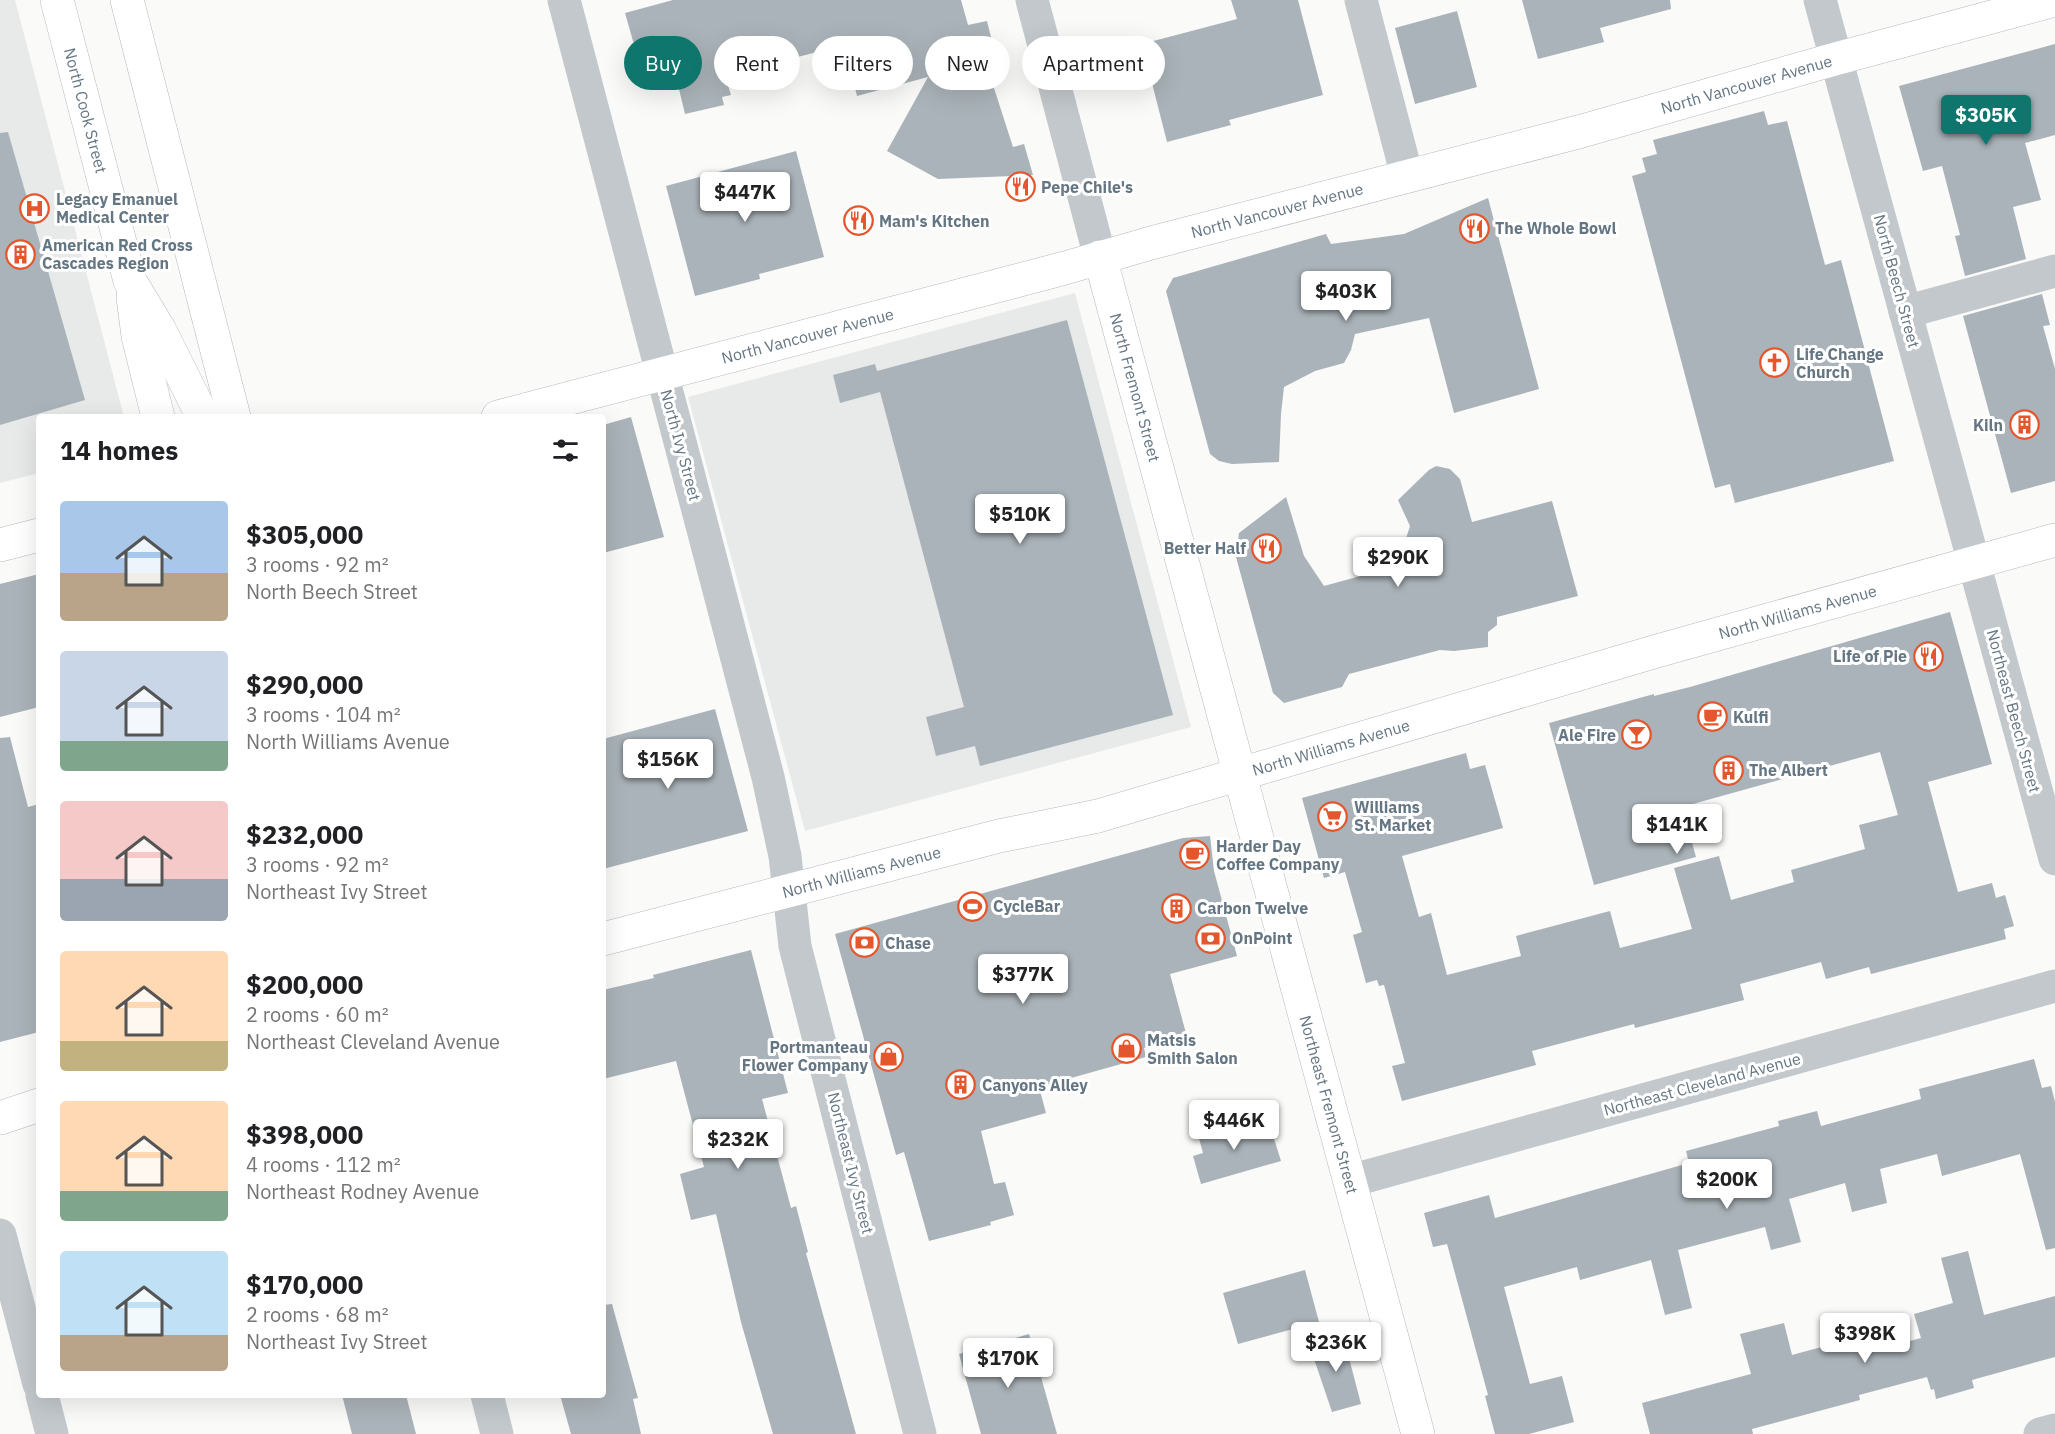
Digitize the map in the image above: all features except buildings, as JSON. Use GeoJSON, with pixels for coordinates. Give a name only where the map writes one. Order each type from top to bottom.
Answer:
{"type":"FeatureCollection","features":[{"type":"Feature","properties":{"kind":"main road","name":"North Cook Street"},"geometry":{"type":"LineString","coordinates":[[57,0],[130,281],[159,329],[202,414]]}},
{"type":"Feature","properties":{"kind":"main road"},"geometry":{"type":"LineString","coordinates":[[127,0],[233,414]]}},
{"type":"Feature","properties":{"kind":"main road","name":"North Vancouver Avenue"},"geometry":{"type":"LineString","coordinates":[[509,414],[1582,131],[2055,0]]}},
{"type":"Feature","properties":{"kind":"main road","name":"North Fremont Street"},"geometry":{"type":"LineString","coordinates":[[1100,257],[1241,775]]}},
{"type":"Feature","properties":{"kind":"main road"},"geometry":{"type":"LineString","coordinates":[[130,281],[138,336],[157,414]]}},
{"type":"Feature","properties":{"kind":"main road"},"geometry":{"type":"LineString","coordinates":[[0,544],[36,536]]}},
{"type":"Feature","properties":{"kind":"main road","name":"North Williams Avenue"},"geometry":{"type":"LineString","coordinates":[[606,938],[999,836],[1098,816],[1658,651],[2055,540]]}},
{"type":"Feature","properties":{"kind":"main road","name":"Northeast Fremont Street"},"geometry":{"type":"LineString","coordinates":[[1241,775],[1418,1434]]}},
{"type":"Feature","properties":{"kind":"main road"},"geometry":{"type":"LineString","coordinates":[[0,1118],[36,1106]]}},
{"type":"Feature","properties":{"kind":"street","name":"North Ivy Street"},"geometry":{"type":"LineString","coordinates":[[564,0],[768,777],[785,856],[789,891]]}},
{"type":"Feature","properties":{"kind":"street","name":"North Fremont Street"},"geometry":{"type":"LineString","coordinates":[[1032,0],[1100,257]]}},
{"type":"Feature","properties":{"kind":"street"},"geometry":{"type":"LineString","coordinates":[[1361,0],[1407,176]]}},
{"type":"Feature","properties":{"kind":"street","name":"North Beech Street"},"geometry":{"type":"LineString","coordinates":[[1820,0],[1974,562]]}},
{"type":"Feature","properties":{"kind":"street"},"geometry":{"type":"LineString","coordinates":[[1905,312],[2055,271]]}},
{"type":"Feature","properties":{"kind":"street","name":"Northeast Beech Street"},"geometry":{"type":"LineString","coordinates":[[1974,562],[2055,859]]}},
{"type":"Feature","properties":{"kind":"street","name":"Northeast Ivy Street"},"geometry":{"type":"LineString","coordinates":[[789,891],[795,946],[920,1434]]}},
{"type":"Feature","properties":{"kind":"street","name":"Northeast Cleveland Avenue"},"geometry":{"type":"LineString","coordinates":[[1350,1181],[2055,986]]}},
{"type":"Feature","properties":{"kind":"street"},"geometry":{"type":"LineString","coordinates":[[0,1235],[36,1373]]}},
{"type":"Feature","properties":{"kind":"street"},"geometry":{"type":"LineString","coordinates":[[43,1398],[52,1434]]}},
{"type":"Feature","properties":{"kind":"street"},"geometry":{"type":"LineString","coordinates":[[488,1398],[497,1434]]}},
{"type":"Feature","properties":{"kind":"street"},"geometry":{"type":"LineString","coordinates":[[2040,1434],[2055,1430]]}},
{"type":"Feature","properties":{"kind":"shaded area","name":"Legacy Emanuel Medical Center"},"geometry":{"type":"Polygon","coordinates":[[[0,0],[15,0],[123,414],[36,414],[36,474],[0,483],[0,0]]]}},
{"type":"Feature","properties":{"kind":"shaded area"},"geometry":{"type":"Polygon","coordinates":[[[1075,293],[1191,727],[805,831],[688,397],[1075,293]]]}},
{"type":"Feature","properties":{"kind":"place","name":"Pepe Chile's"},"geometry":{"type":"Point","coordinates":[1020,187]}},
{"type":"Feature","properties":{"kind":"place","name":"Legacy Emanuel Medical Center"},"geometry":{"type":"Point","coordinates":[35,208]}},
{"type":"Feature","properties":{"kind":"place","name":"Mam's Kitchen"},"geometry":{"type":"Point","coordinates":[858,221]}},
{"type":"Feature","properties":{"kind":"place","name":"The Whole Bowl"},"geometry":{"type":"Point","coordinates":[1474,228]}},
{"type":"Feature","properties":{"kind":"place","name":"American Red Cross Cascades Region"},"geometry":{"type":"Point","coordinates":[21,254]}},
{"type":"Feature","properties":{"kind":"place","name":"Life Change Church"},"geometry":{"type":"Point","coordinates":[1775,363]}},
{"type":"Feature","properties":{"kind":"place","name":"Kiln"},"geometry":{"type":"Point","coordinates":[2024,425]}},
{"type":"Feature","properties":{"kind":"place","name":"Better Half"},"geometry":{"type":"Point","coordinates":[1267,548]}},
{"type":"Feature","properties":{"kind":"place","name":"Life of Pie"},"geometry":{"type":"Point","coordinates":[1928,656]}},
{"type":"Feature","properties":{"kind":"place","name":"Kulfi"},"geometry":{"type":"Point","coordinates":[1712,717]}},
{"type":"Feature","properties":{"kind":"place","name":"Ale Fire"},"geometry":{"type":"Point","coordinates":[1637,735]}},
{"type":"Feature","properties":{"kind":"place","name":"The Albert"},"geometry":{"type":"Point","coordinates":[1728,770]}},
{"type":"Feature","properties":{"kind":"place","name":"Williams St. Market"},"geometry":{"type":"Point","coordinates":[1333,816]}},
{"type":"Feature","properties":{"kind":"place","name":"Harder Day Coffee Company"},"geometry":{"type":"Point","coordinates":[1195,855]}},
{"type":"Feature","properties":{"kind":"place","name":"CycleBar"},"geometry":{"type":"Point","coordinates":[972,906]}},
{"type":"Feature","properties":{"kind":"place","name":"Carbon Twelve"},"geometry":{"type":"Point","coordinates":[1176,908]}},
{"type":"Feature","properties":{"kind":"place","name":"OnPoint"},"geometry":{"type":"Point","coordinates":[1211,938]}},
{"type":"Feature","properties":{"kind":"place","name":"Chase"},"geometry":{"type":"Point","coordinates":[864,943]}},
{"type":"Feature","properties":{"kind":"place","name":"Matsis Smith Salon"},"geometry":{"type":"Point","coordinates":[1126,1049]}},
{"type":"Feature","properties":{"kind":"place","name":"Portmanteau Flower Company"},"geometry":{"type":"Point","coordinates":[889,1056]}},
{"type":"Feature","properties":{"kind":"place","name":"Canyons Alley"},"geometry":{"type":"Point","coordinates":[961,1085]}}]}
